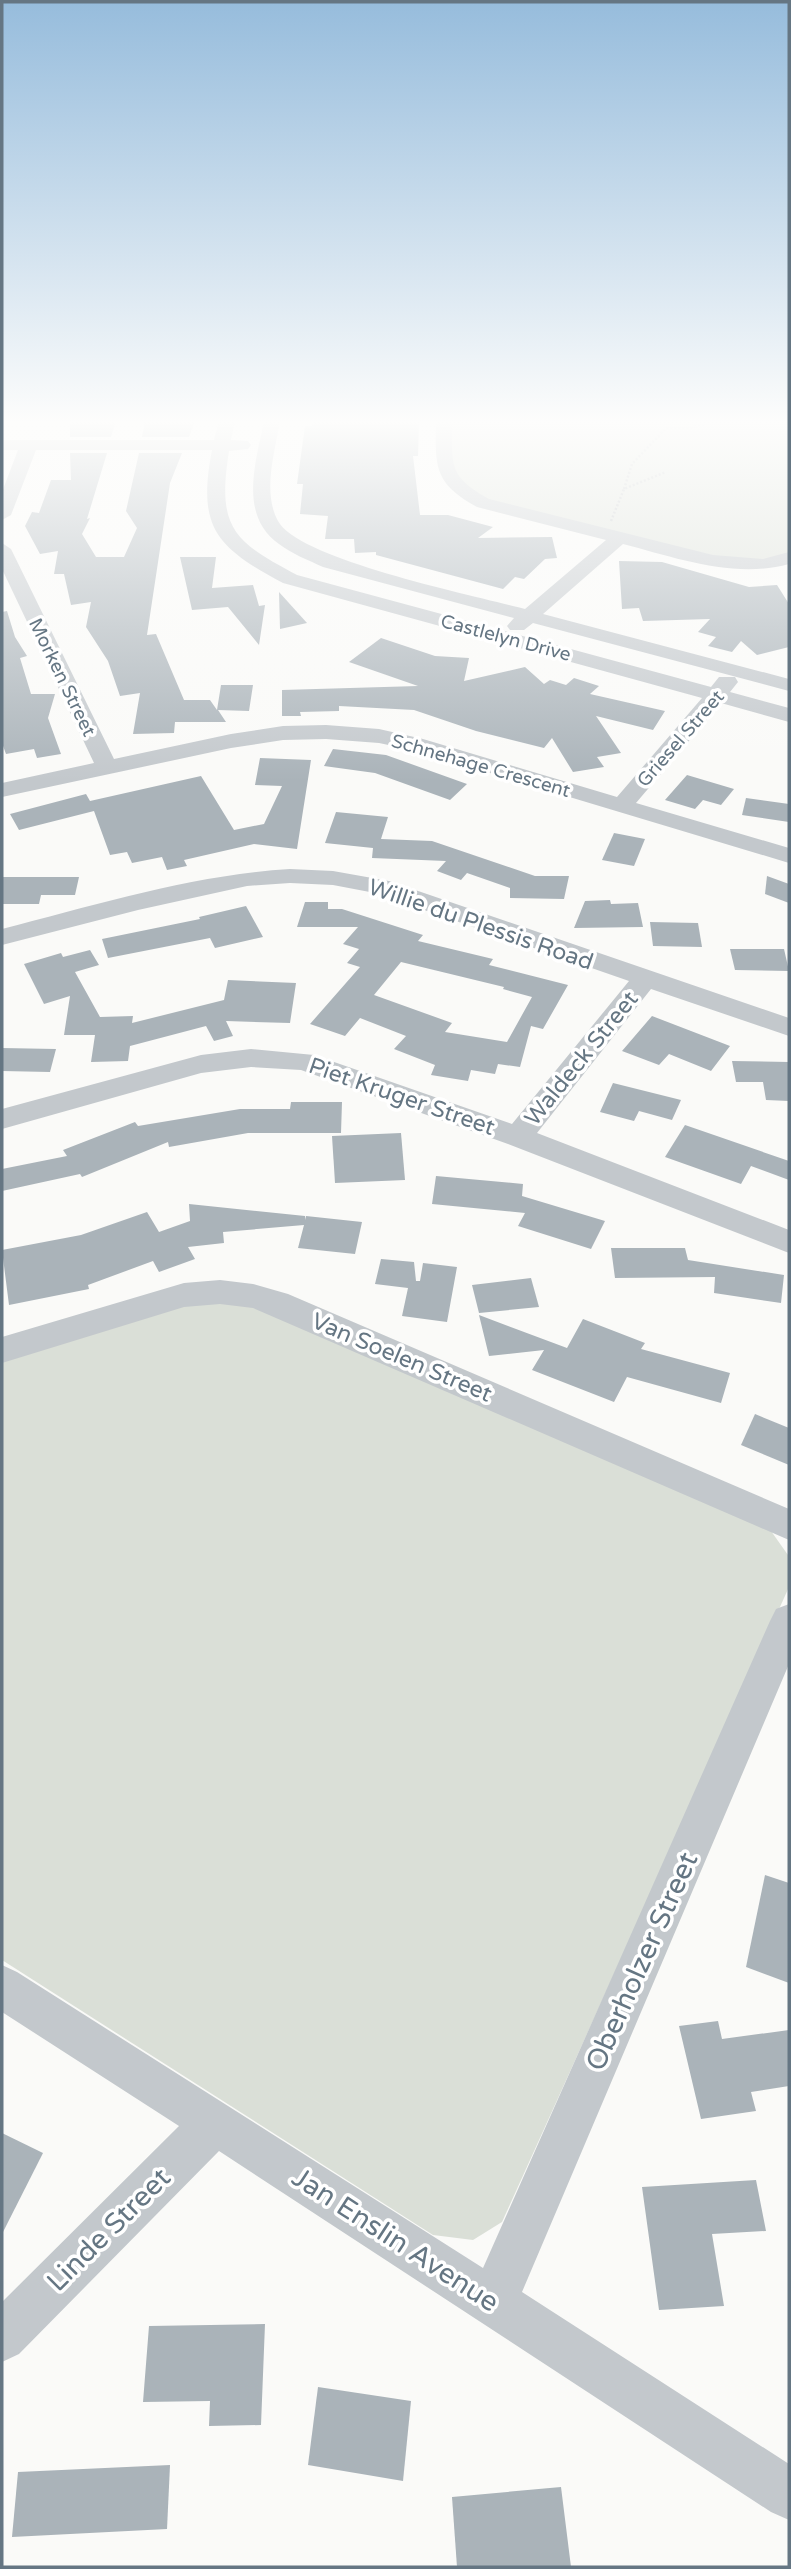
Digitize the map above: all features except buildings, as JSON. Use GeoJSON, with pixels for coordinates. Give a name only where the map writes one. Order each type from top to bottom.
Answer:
{"type":"FeatureCollection","features":[{"type":"Feature","properties":{"kind":"street","name":"Castlelyn Drive"},"geometry":{"type":"LineString","coordinates":[[232,541],[263,566],[290,579],[789,715]]}},
{"type":"Feature","properties":{"kind":"street","name":"Castlelyn Drive"},"geometry":{"type":"LineString","coordinates":[[288,541],[330,563],[789,685]]}},
{"type":"Feature","properties":{"kind":"street"},"geometry":{"type":"LineString","coordinates":[[505,637],[607,541]]}},
{"type":"Feature","properties":{"kind":"street"},"geometry":{"type":"LineString","coordinates":[[633,541],[732,564],[764,565],[789,558]]}},
{"type":"Feature","properties":{"kind":"street","name":"Morken Street"},"geometry":{"type":"LineString","coordinates":[[2,549],[107,767]]}},
{"type":"Feature","properties":{"kind":"street","name":"Griesel Street"},"geometry":{"type":"LineString","coordinates":[[622,805],[737,671]]}},
{"type":"Feature","properties":{"kind":"street","name":"Schnehage Crescent"},"geometry":{"type":"LineString","coordinates":[[2,790],[231,741],[283,733],[326,732],[379,736],[789,856]]}},
{"type":"Feature","properties":{"kind":"street","name":"Willie du Plessis Road"},"geometry":{"type":"LineString","coordinates":[[2,937],[136,903],[247,879],[290,876],[333,878],[380,886],[789,1027]]}},
{"type":"Feature","properties":{"kind":"street","name":"Waldeck Street"},"geometry":{"type":"LineString","coordinates":[[518,1137],[645,979]]}},
{"type":"Feature","properties":{"kind":"street","name":"Piet Kruger Street"},"geometry":{"type":"LineString","coordinates":[[2,1119],[201,1065],[251,1058],[304,1061],[518,1137],[789,1242]]}},
{"type":"Feature","properties":{"kind":"street","name":"Van Soelen Street"},"geometry":{"type":"LineString","coordinates":[[2,1350],[184,1295],[214,1290],[244,1292],[277,1303],[789,1525]]}},
{"type":"Feature","properties":{"kind":"street","name":"Oberholzer Street"},"geometry":{"type":"LineString","coordinates":[[493,2302],[789,1621]]}},
{"type":"Feature","properties":{"kind":"street","name":"Jan Enslin Avenue"},"geometry":{"type":"LineString","coordinates":[[2,1987],[789,2494]]}},
{"type":"Feature","properties":{"kind":"street","name":"Linde Street"},"geometry":{"type":"LineString","coordinates":[[2,2337],[215,2122]]}},
{"type":"Feature","properties":{"kind":"shaded area"},"geometry":{"type":"Polygon","coordinates":[[[651,541],[789,541],[789,553],[777,558],[741,562],[651,541]]]}},
{"type":"Feature","properties":{"kind":"shaded area"},"geometry":{"type":"Polygon","coordinates":[[[244,1301],[771,1531],[788,1555],[789,1587],[502,2222],[473,2240],[433,2235],[2,1960],[2,1360],[189,1304],[244,1301]]]}}]}
